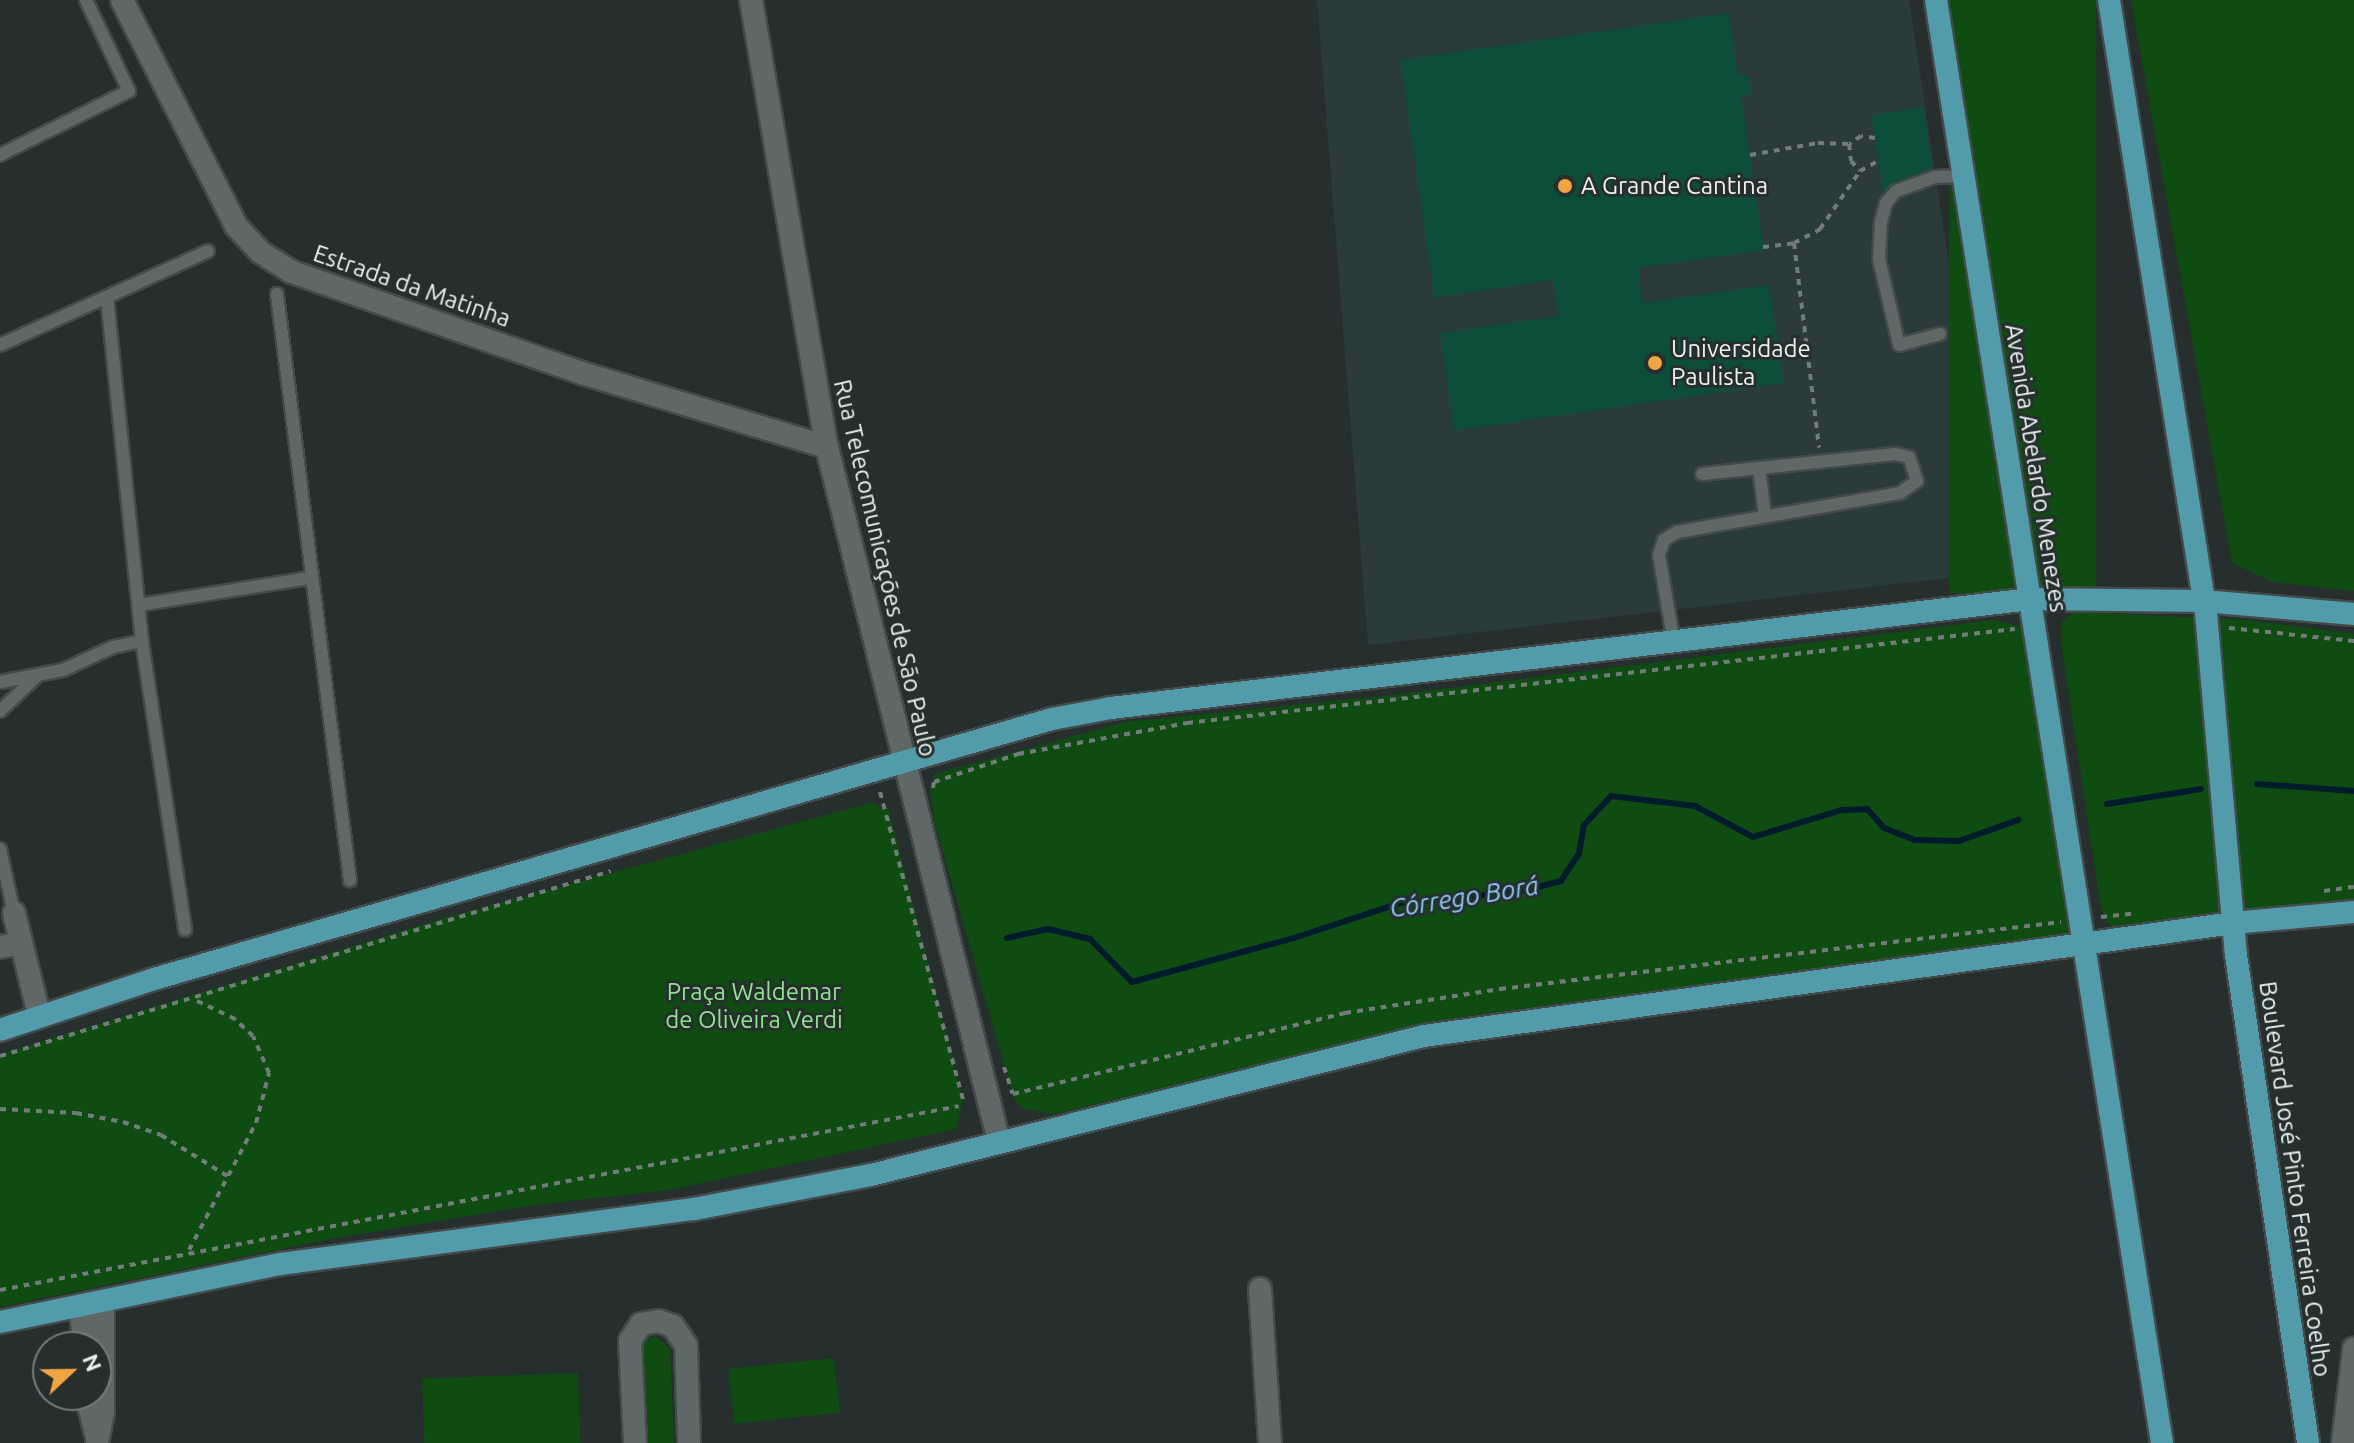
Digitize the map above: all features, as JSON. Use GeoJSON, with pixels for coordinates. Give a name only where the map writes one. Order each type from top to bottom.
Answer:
{"type":"FeatureCollection","features":[{"type":"Feature","properties":{"kind":"main road","name":"Avenida Abelardo Menezes"},"geometry":{"type":"LineString","coordinates":[[1936,0],[2086,945]]}},
{"type":"Feature","properties":{"kind":"main road"},"geometry":{"type":"LineString","coordinates":[[2109,0],[2203,601],[2233,923]]}},
{"type":"Feature","properties":{"kind":"main road"},"geometry":{"type":"LineString","coordinates":[[0,1030],[39,1015],[1052,719],[1111,708],[2031,599],[2203,601],[2354,614]]}},
{"type":"Feature","properties":{"kind":"main road"},"geometry":{"type":"LineString","coordinates":[[0,1322],[281,1264],[694,1209],[871,1175],[1424,1036],[2233,923],[2354,912]]}},
{"type":"Feature","properties":{"kind":"main road","name":"Boulevard José Pinto Ferreira Coelho"},"geometry":{"type":"LineString","coordinates":[[2233,923],[2308,1443]]}},
{"type":"Feature","properties":{"kind":"main road"},"geometry":{"type":"LineString","coordinates":[[2086,945],[2162,1443]]}},
{"type":"Feature","properties":{"kind":"street","name":"Estrada da Matinha"},"geometry":{"type":"LineString","coordinates":[[122,0],[236,226],[260,252],[292,272],[585,374],[827,447]]}},
{"type":"Feature","properties":{"kind":"street","name":"Rua Telecomunicações de São Paulo"},"geometry":{"type":"LineString","coordinates":[[751,0],[827,447],[902,763],[999,1142]]}},
{"type":"Feature","properties":{"kind":"street"},"geometry":{"type":"LineString","coordinates":[[14,913],[10,945],[39,1015]]}},
{"type":"Feature","properties":{"kind":"street"},"geometry":{"type":"LineString","coordinates":[[1260,1289],[1270,1443]]}},
{"type":"Feature","properties":{"kind":"street"},"geometry":{"type":"LineString","coordinates":[[95,1331],[103,1302]]}},
{"type":"Feature","properties":{"kind":"street"},"geometry":{"type":"LineString","coordinates":[[80,1306],[87,1331]]}},
{"type":"Feature","properties":{"kind":"street"},"geometry":{"type":"LineString","coordinates":[[635,1443],[630,1341],[641,1324],[659,1321],[673,1326],[686,1345],[689,1443]]}},
{"type":"Feature","properties":{"kind":"street"},"geometry":{"type":"LineString","coordinates":[[2343,1443],[2354,1349]]}},
{"type":"Feature","properties":{"kind":"street"},"geometry":{"type":"LineString","coordinates":[[90,1411],[97,1440]]}},
{"type":"Feature","properties":{"kind":"street"},"geometry":{"type":"LineString","coordinates":[[97,1440],[103,1411]]}},
{"type":"Feature","properties":{"kind":"lane"},"geometry":{"type":"LineString","coordinates":[[0,155],[129,91],[86,0]]}},
{"type":"Feature","properties":{"kind":"lane"},"geometry":{"type":"LineString","coordinates":[[1940,334],[1899,345],[1879,259],[1881,222],[1886,203],[1896,191],[1935,177],[1965,176]]}},
{"type":"Feature","properties":{"kind":"lane"},"geometry":{"type":"LineString","coordinates":[[0,345],[208,251]]}},
{"type":"Feature","properties":{"kind":"lane"},"geometry":{"type":"LineString","coordinates":[[277,294],[309,578],[350,880]]}},
{"type":"Feature","properties":{"kind":"lane"},"geometry":{"type":"LineString","coordinates":[[107,297],[142,641],[185,930]]}},
{"type":"Feature","properties":{"kind":"lane"},"geometry":{"type":"LineString","coordinates":[[1674,643],[1659,555],[1664,540],[1677,532],[1900,493],[1917,481],[1909,457],[1895,454],[1702,474]]}},
{"type":"Feature","properties":{"kind":"lane"},"geometry":{"type":"LineString","coordinates":[[1759,468],[1765,516]]}},
{"type":"Feature","properties":{"kind":"lane"},"geometry":{"type":"LineString","coordinates":[[139,605],[309,578]]}},
{"type":"Feature","properties":{"kind":"lane"},"geometry":{"type":"LineString","coordinates":[[0,682],[37,676],[142,641]]}},
{"type":"Feature","properties":{"kind":"lane"},"geometry":{"type":"LineString","coordinates":[[2,705],[37,676]]}},
{"type":"Feature","properties":{"kind":"lane"},"geometry":{"type":"LineString","coordinates":[[0,850],[3,881],[14,913]]}},
{"type":"Feature","properties":{"kind":"path"},"geometry":{"type":"LineString","coordinates":[[1750,155],[1818,143],[1849,144],[1861,136],[1875,138]]}},
{"type":"Feature","properties":{"kind":"path"},"geometry":{"type":"LineString","coordinates":[[1849,144],[1851,161],[1860,171]]}},
{"type":"Feature","properties":{"kind":"path"},"geometry":{"type":"LineString","coordinates":[[1763,247],[1794,243],[1820,229],[1860,171],[1878,161]]}},
{"type":"Feature","properties":{"kind":"path"},"geometry":{"type":"LineString","coordinates":[[1794,243],[1821,461]]}},
{"type":"Feature","properties":{"kind":"path"},"geometry":{"type":"LineString","coordinates":[[2224,642],[2223,627],[2354,641]]}},
{"type":"Feature","properties":{"kind":"path"},"geometry":{"type":"LineString","coordinates":[[933,791],[934,782],[1018,754],[1187,723],[2015,629],[2021,639]]}},
{"type":"Feature","properties":{"kind":"path"},"geometry":{"type":"LineString","coordinates":[[0,1290],[189,1250],[961,1105],[880,792]]}},
{"type":"Feature","properties":{"kind":"path"},"geometry":{"type":"LineString","coordinates":[[2,1057],[618,869]]}},
{"type":"Feature","properties":{"kind":"path"},"geometry":{"type":"LineString","coordinates":[[2310,894],[2354,887]]}},
{"type":"Feature","properties":{"kind":"path"},"geometry":{"type":"LineString","coordinates":[[2059,906],[2061,922]]}},
{"type":"Feature","properties":{"kind":"path"},"geometry":{"type":"LineString","coordinates":[[988,1099],[1345,1013],[1500,989],[2142,913]]}},
{"type":"Feature","properties":{"kind":"path"},"geometry":{"type":"LineString","coordinates":[[189,1250],[261,1111],[269,1073],[253,1036],[235,1019],[191,999]]}},
{"type":"Feature","properties":{"kind":"path"},"geometry":{"type":"LineString","coordinates":[[1003,1064],[1013,1094]]}},
{"type":"Feature","properties":{"kind":"path"},"geometry":{"type":"LineString","coordinates":[[0,1109],[123,1122],[161,1135],[229,1177]]}},
{"type":"Feature","properties":{"kind":"shaded area","name":"Universidade Paulista"},"geometry":{"type":"Polygon","coordinates":[[[1317,0],[1909,0],[1990,537],[1982,565],[1965,576],[1368,645],[1317,0]]]}},
{"type":"Feature","properties":{"kind":"green space"},"geometry":{"type":"Polygon","coordinates":[[[1949,0],[2096,0],[2096,593],[1949,593],[1949,0]]]}},
{"type":"Feature","properties":{"kind":"green space"},"geometry":{"type":"Polygon","coordinates":[[[2131,0],[2354,0],[2354,591],[2273,582],[2232,563],[2131,0]]]}},
{"type":"Feature","properties":{"kind":"green space"},"geometry":{"type":"Polygon","coordinates":[[[2076,612],[2247,620],[2354,634],[2354,900],[2110,928],[2101,909],[2061,642],[2062,621],[2076,612]]]}},
{"type":"Feature","properties":{"kind":"green space"},"geometry":{"type":"Polygon","coordinates":[[[1994,620],[2023,627],[2071,926],[2065,935],[1461,1017],[1054,1114],[1023,1109],[1014,1099],[934,821],[930,788],[935,774],[1125,722],[1393,695],[1994,620]]]}},
{"type":"Feature","properties":{"kind":"green space","name":"Praça Waldemar de Oliveira Verdi"},"geometry":{"type":"Polygon","coordinates":[[[871,803],[889,810],[963,1100],[956,1129],[669,1190],[542,1204],[325,1240],[0,1307],[0,1054],[444,918],[871,803]]]}},
{"type":"Feature","properties":{"kind":"green space"},"geometry":{"type":"Polygon","coordinates":[[[655,1336],[670,1348],[674,1443],[644,1443],[641,1341],[655,1336]]]}},
{"type":"Feature","properties":{"kind":"green space"},"geometry":{"type":"Polygon","coordinates":[[[834,1358],[840,1413],[734,1424],[729,1369],[834,1358]]]}},
{"type":"Feature","properties":{"kind":"green space"},"geometry":{"type":"Polygon","coordinates":[[[578,1373],[580,1443],[424,1443],[422,1378],[578,1373]]]}},
{"type":"Feature","properties":{"kind":"building"},"geometry":{"type":"Polygon","coordinates":[[[1729,13],[1738,76],[1749,75],[1752,94],[1741,96],[1764,250],[1638,268],[1643,303],[1769,285],[1784,383],[1454,431],[1440,333],[1558,316],[1553,280],[1434,298],[1400,60],[1729,13]]]}},
{"type":"Feature","properties":{"kind":"building"},"geometry":{"type":"Polygon","coordinates":[[[1923,107],[1932,168],[1893,183],[1883,193],[1871,115],[1923,107]]]}},
{"type":"Feature","properties":{"kind":"waterway","name":"Córrego Borá"},"geometry":{"type":"LineString","coordinates":[[2257,784],[2354,791]]}},
{"type":"Feature","properties":{"kind":"waterway","name":"Córrego Borá"},"geometry":{"type":"LineString","coordinates":[[2107,804],[2201,789]]}},
{"type":"Feature","properties":{"kind":"waterway","name":"Córrego Borá"},"geometry":{"type":"LineString","coordinates":[[1007,938],[1048,929],[1090,939],[1132,982],[1294,938],[1400,903],[1519,892],[1561,881],[1579,853],[1584,825],[1611,796],[1695,806],[1753,837],[1842,810],[1867,809],[1884,828],[1915,840],[1959,841],[2018,820]]}},
{"type":"Feature","properties":{"kind":"place","name":"A Grande Cantina"},"geometry":{"type":"Point","coordinates":[1565,186]}},
{"type":"Feature","properties":{"kind":"place","name":"Universidade Paulista"},"geometry":{"type":"Point","coordinates":[1655,363]}}]}
